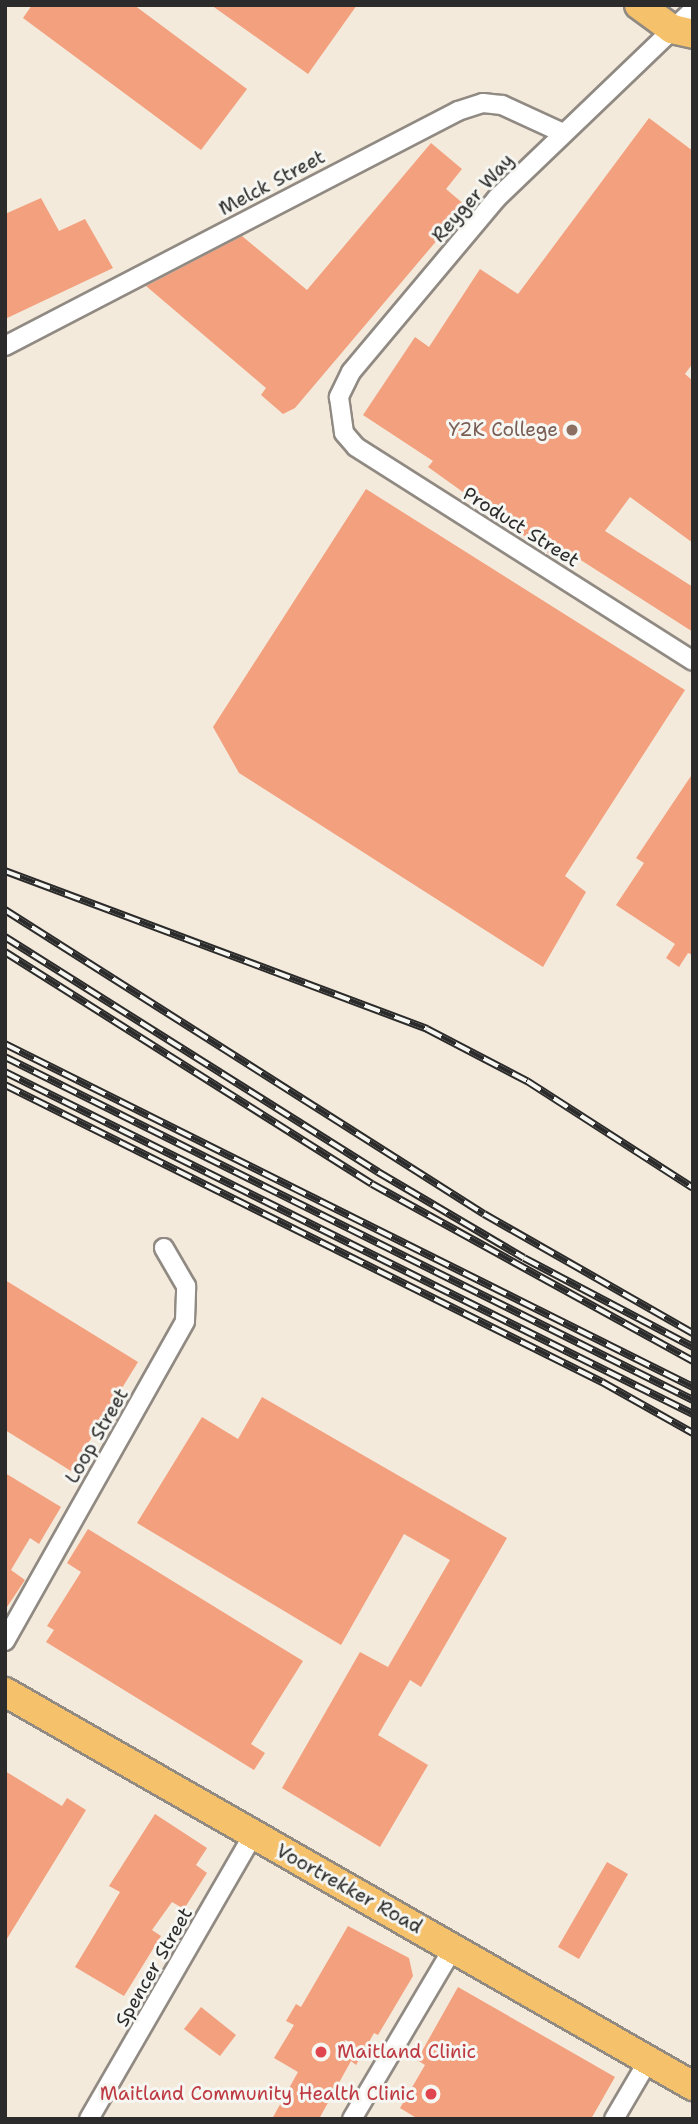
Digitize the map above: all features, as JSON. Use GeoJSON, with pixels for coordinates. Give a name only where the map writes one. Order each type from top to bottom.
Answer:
{"type":"FeatureCollection","features":[{"type":"Feature","properties":{"kind":"main road"},"geometry":{"type":"LineString","coordinates":[[639,5],[683,32]]}},
{"type":"Feature","properties":{"kind":"main road","name":"Voortrekker Road"},"geometry":{"type":"LineString","coordinates":[[5,1692],[693,2087]]}},
{"type":"Feature","properties":{"kind":"street","name":"Reyger Way"},"geometry":{"type":"LineString","coordinates":[[340,417],[339,397],[351,372],[497,198],[563,133],[683,32],[693,10]]}},
{"type":"Feature","properties":{"kind":"street","name":"Melck Street"},"geometry":{"type":"LineString","coordinates":[[5,346],[458,111],[482,103],[502,105],[563,133]]}},
{"type":"Feature","properties":{"kind":"street","name":"Product Street"},"geometry":{"type":"LineString","coordinates":[[340,417],[344,433],[356,447],[693,661]]}},
{"type":"Feature","properties":{"kind":"street","name":"Loop Street"},"geometry":{"type":"LineString","coordinates":[[5,1641],[185,1321],[186,1286],[164,1248]]}},
{"type":"Feature","properties":{"kind":"street","name":"Spencer Street"},"geometry":{"type":"LineString","coordinates":[[89,2119],[253,1835]]}},
{"type":"Feature","properties":{"kind":"street"},"geometry":{"type":"LineString","coordinates":[[352,2119],[453,1948]]}},
{"type":"Feature","properties":{"kind":"street"},"geometry":{"type":"LineString","coordinates":[[614,2119],[648,2061]]}},
{"type":"Feature","properties":{"kind":"building"},"geometry":{"type":"Polygon","coordinates":[[[32,5],[134,5],[247,89],[201,150],[23,18],[32,5]]]}},
{"type":"Feature","properties":{"kind":"building"},"geometry":{"type":"Polygon","coordinates":[[[211,5],[357,5],[308,74],[211,5]]]}},
{"type":"Feature","properties":{"kind":"building"},"geometry":{"type":"Polygon","coordinates":[[[649,118],[693,151],[693,363],[685,374],[693,381],[693,543],[630,497],[605,531],[693,587],[693,632],[562,548],[555,558],[428,467],[433,461],[363,415],[415,337],[429,347],[480,269],[518,294],[649,118]]]}},
{"type":"Feature","properties":{"kind":"building"},"geometry":{"type":"Polygon","coordinates":[[[431,143],[462,169],[446,189],[466,206],[295,408],[283,414],[261,395],[266,388],[146,286],[242,236],[307,290],[431,143]]]}},
{"type":"Feature","properties":{"kind":"building"},"geometry":{"type":"Polygon","coordinates":[[[41,198],[59,231],[85,219],[113,268],[5,319],[5,214],[41,198]]]}},
{"type":"Feature","properties":{"kind":"building"},"geometry":{"type":"Polygon","coordinates":[[[366,489],[685,690],[565,876],[586,892],[543,967],[239,773],[213,727],[366,489]]]}},
{"type":"Feature","properties":{"kind":"building"},"geometry":{"type":"Polygon","coordinates":[[[693,773],[693,955],[688,953],[679,967],[666,958],[675,944],[616,905],[644,863],[636,858],[693,773]]]}},
{"type":"Feature","properties":{"kind":"building"},"geometry":{"type":"Polygon","coordinates":[[[5,1280],[138,1362],[71,1471],[5,1430],[5,1280]]]}},
{"type":"Feature","properties":{"kind":"building"},"geometry":{"type":"Polygon","coordinates":[[[262,1397],[507,1538],[421,1687],[410,1680],[378,1735],[428,1765],[380,1847],[282,1788],[360,1652],[388,1667],[450,1560],[404,1534],[341,1645],[137,1523],[202,1417],[238,1439],[262,1397]]]}},
{"type":"Feature","properties":{"kind":"building"},"geometry":{"type":"Polygon","coordinates":[[[5,1473],[61,1507],[39,1544],[30,1538],[11,1570],[25,1580],[5,1610],[5,1473]]]}},
{"type":"Feature","properties":{"kind":"building"},"geometry":{"type":"Polygon","coordinates":[[[88,1529],[303,1661],[251,1744],[265,1753],[254,1770],[46,1642],[54,1630],[47,1626],[81,1572],[67,1563],[88,1529]]]}},
{"type":"Feature","properties":{"kind":"building"},"geometry":{"type":"Polygon","coordinates":[[[5,1771],[62,1806],[67,1798],[86,1810],[5,1942],[5,1771]]]}},
{"type":"Feature","properties":{"kind":"building"},"geometry":{"type":"Polygon","coordinates":[[[155,1814],[207,1848],[196,1865],[207,1873],[184,1909],[172,1902],[152,1930],[161,1936],[124,1996],[75,1967],[120,1892],[109,1886],[155,1814]]]}},
{"type":"Feature","properties":{"kind":"building"},"geometry":{"type":"Polygon","coordinates":[[[607,1862],[628,1874],[579,1959],[558,1947],[607,1862]]]}},
{"type":"Feature","properties":{"kind":"building"},"geometry":{"type":"Polygon","coordinates":[[[348,1926],[409,1958],[413,1976],[378,2035],[374,2033],[356,2065],[351,2061],[319,2119],[272,2119],[298,2072],[274,2058],[294,2025],[286,2021],[296,2004],[301,2007],[348,1926]]]}},
{"type":"Feature","properties":{"kind":"building"},"geometry":{"type":"Polygon","coordinates":[[[458,1987],[615,2077],[591,2119],[418,2119],[400,2108],[425,2065],[417,2060],[458,1987]]]}},
{"type":"Feature","properties":{"kind":"building"},"geometry":{"type":"Polygon","coordinates":[[[201,2007],[236,2035],[220,2056],[184,2029],[201,2007]]]}},
{"type":"Feature","properties":{"kind":"railway"},"geometry":{"type":"LineString","coordinates":[[5,871],[427,1029],[527,1081],[693,1188]]}},
{"type":"Feature","properties":{"kind":"railway"},"geometry":{"type":"LineString","coordinates":[[5,910],[484,1214],[693,1333]]}},
{"type":"Feature","properties":{"kind":"railway"},"geometry":{"type":"LineString","coordinates":[[5,937],[378,1172],[524,1258],[693,1347]]}},
{"type":"Feature","properties":{"kind":"railway"},"geometry":{"type":"LineString","coordinates":[[5,952],[372,1184],[693,1361]]}},
{"type":"Feature","properties":{"kind":"railway"},"geometry":{"type":"LineString","coordinates":[[5,1044],[693,1387]]}},
{"type":"Feature","properties":{"kind":"railway"},"geometry":{"type":"LineString","coordinates":[[5,1057],[693,1400]]}},
{"type":"Feature","properties":{"kind":"railway"},"geometry":{"type":"LineString","coordinates":[[5,1072],[693,1414]]}},
{"type":"Feature","properties":{"kind":"railway"},"geometry":{"type":"LineString","coordinates":[[5,1085],[602,1382],[693,1433]]}},
{"type":"Feature","properties":{"kind":"place","name":"Y2K College"},"geometry":{"type":"Point","coordinates":[572,430]}},
{"type":"Feature","properties":{"kind":"place","name":"Maitland Clinic"},"geometry":{"type":"Point","coordinates":[321,2052]}},
{"type":"Feature","properties":{"kind":"place","name":"Maitland Community Health Clinic"},"geometry":{"type":"Point","coordinates":[431,2094]}}]}
